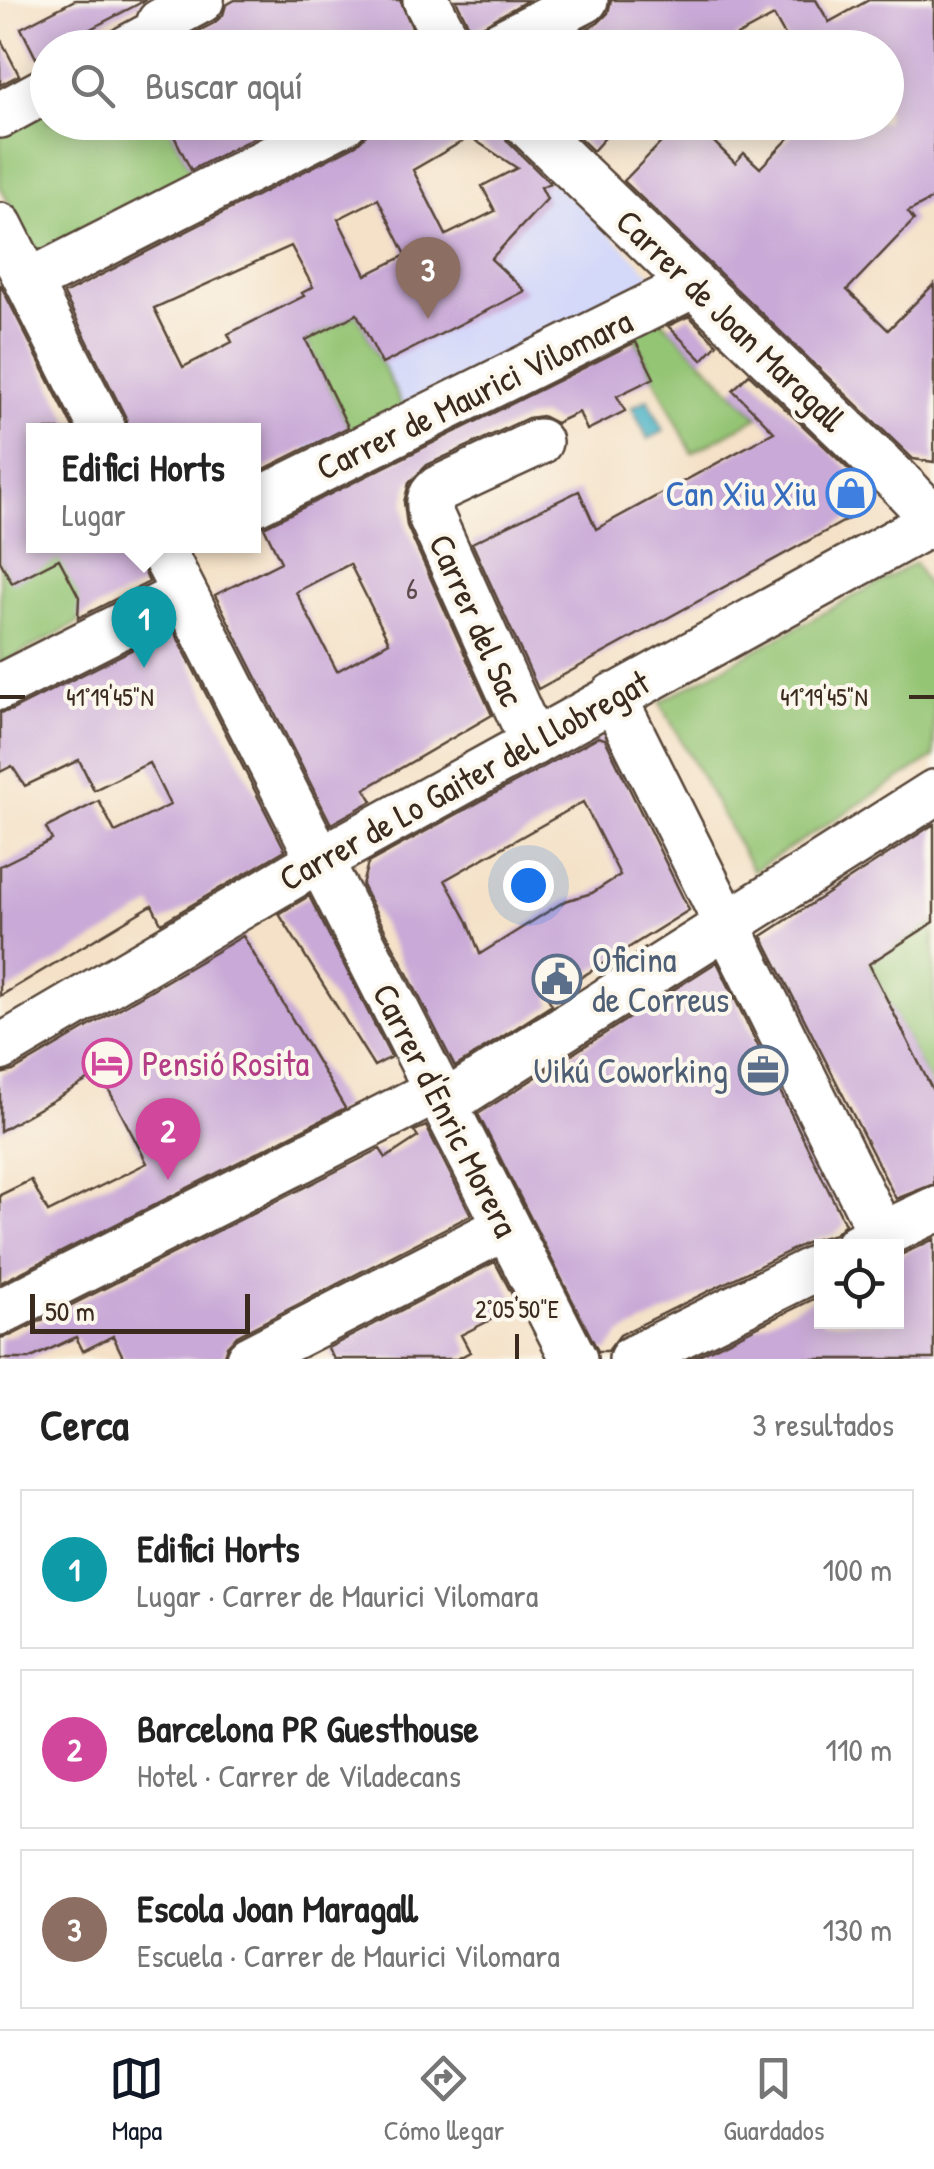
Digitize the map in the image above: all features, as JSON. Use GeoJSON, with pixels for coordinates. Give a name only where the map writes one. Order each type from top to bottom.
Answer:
{"type":"FeatureCollection","features":[{"type":"Feature","properties":{"kind":"street"},"geometry":{"type":"LineString","coordinates":[[154,30],[201,0]]}},
{"type":"Feature","properties":{"kind":"street"},"geometry":{"type":"LineString","coordinates":[[426,0],[442,30]]}},
{"type":"Feature","properties":{"kind":"street"},"geometry":{"type":"LineString","coordinates":[[527,30],[585,0]]}},
{"type":"Feature","properties":{"kind":"street"},"geometry":{"type":"LineString","coordinates":[[0,114],[30,98]]}},
{"type":"Feature","properties":{"kind":"street"},"geometry":{"type":"LineString","coordinates":[[28,282],[308,140]]}},
{"type":"Feature","properties":{"kind":"street","name":"Carrer de Joan Maragall"},"geometry":{"type":"LineString","coordinates":[[543,140],[918,500],[933,523]]}},
{"type":"Feature","properties":{"kind":"street"},"geometry":{"type":"LineString","coordinates":[[0,226],[98,423]]}},
{"type":"Feature","properties":{"kind":"street","name":"Carrer de Maurici Vilomara"},"geometry":{"type":"LineString","coordinates":[[261,500],[693,286]]}},
{"type":"Feature","properties":{"kind":"street","name":"Carrer del Sac"},"geometry":{"type":"LineString","coordinates":[[533,743],[431,516],[429,503],[431,494],[438,489],[538,442]]}},
{"type":"Feature","properties":{"kind":"street","name":"Carrer de Lo Gaiter del Llobregat"},"geometry":{"type":"LineString","coordinates":[[0,1048],[320,860],[933,523]]}},
{"type":"Feature","properties":{"kind":"street","name":"Carrer d'Enric Morera"},"geometry":{"type":"LineString","coordinates":[[167,553],[574,1359]]}},
{"type":"Feature","properties":{"kind":"street"},"geometry":{"type":"LineString","coordinates":[[0,687],[184,594]]}},
{"type":"Feature","properties":{"kind":"street"},"geometry":{"type":"LineString","coordinates":[[613,696],[728,923],[870,1239]]}},
{"type":"Feature","properties":{"kind":"street"},"geometry":{"type":"LineString","coordinates":[[0,1312],[440,1098],[934,793]]}},
{"type":"Feature","properties":{"kind":"street"},"geometry":{"type":"LineString","coordinates":[[872,1239],[934,1210]]}},
{"type":"Feature","properties":{"kind":"street"},"geometry":{"type":"LineString","coordinates":[[249,1359],[506,1227]]}},
{"type":"Feature","properties":{"kind":"street"},"geometry":{"type":"LineString","coordinates":[[632,1359],[814,1269]]}},
{"type":"Feature","properties":{"kind":"shaded area"},"geometry":{"type":"Polygon","coordinates":[[[554,181],[654,277],[654,282],[309,454],[248,334],[554,181]]]}},
{"type":"Feature","properties":{"kind":"green space"},"geometry":{"type":"Polygon","coordinates":[[[30,116],[30,140],[176,140],[193,174],[35,254],[0,186],[0,129],[30,116]]]}},
{"type":"Feature","properties":{"kind":"green space"},"geometry":{"type":"Polygon","coordinates":[[[357,314],[403,407],[351,433],[306,340],[357,314]]]}},
{"type":"Feature","properties":{"kind":"green space"},"geometry":{"type":"Polygon","coordinates":[[[660,318],[758,417],[692,453],[632,333],[660,318]]]}},
{"type":"Feature","properties":{"kind":"green space"},"geometry":{"type":"Polygon","coordinates":[[[26,526],[26,553],[102,553],[106,560],[85,593],[78,623],[0,664],[0,539],[26,526]]]}},
{"type":"Feature","properties":{"kind":"green space"},"geometry":{"type":"Polygon","coordinates":[[[915,563],[934,599],[934,757],[753,871],[660,702],[915,563]]]}},
{"type":"Feature","properties":{"kind":"green space"},"geometry":{"type":"Polygon","coordinates":[[[934,922],[934,1088],[932,1089],[868,963],[934,922]]]}},
{"type":"Feature","properties":{"kind":"water"},"geometry":{"type":"Polygon","coordinates":[[[648,399],[664,431],[648,439],[632,407],[648,399]]]}},
{"type":"Feature","properties":{"kind":"building"},"geometry":{"type":"Polygon","coordinates":[[[75,0],[146,0],[88,30],[30,30],[30,46],[21,28],[75,0]]]}},
{"type":"Feature","properties":{"kind":"building"},"geometry":{"type":"Polygon","coordinates":[[[235,0],[400,0],[413,30],[201,30],[223,15],[226,5],[235,0]]]}},
{"type":"Feature","properties":{"kind":"building"},"geometry":{"type":"Polygon","coordinates":[[[456,0],[528,0],[476,30],[471,30],[456,0]]]}},
{"type":"Feature","properties":{"kind":"building"},"geometry":{"type":"Polygon","coordinates":[[[611,0],[816,0],[829,22],[869,0],[934,0],[934,198],[908,212],[914,220],[847,290],[888,330],[934,284],[934,462],[913,459],[624,181],[664,140],[712,140],[735,163],[744,153],[760,168],[787,140],[904,140],[904,30],[782,30],[774,16],[748,30],[585,30],[608,13],[611,0]]]}},
{"type":"Feature","properties":{"kind":"building"},"geometry":{"type":"Polygon","coordinates":[[[0,38],[19,75],[0,85],[0,38]]]}},
{"type":"Feature","properties":{"kind":"building"},"geometry":{"type":"Polygon","coordinates":[[[176,140],[250,140],[191,170],[176,140]]]}},
{"type":"Feature","properties":{"kind":"building"},"geometry":{"type":"Polygon","coordinates":[[[361,140],[465,140],[413,170],[446,235],[495,211],[482,186],[517,168],[475,140],[507,140],[550,183],[541,187],[547,199],[491,259],[525,291],[382,364],[357,314],[306,340],[348,427],[261,470],[261,423],[127,423],[64,294],[361,140]],[[378,199],[338,219],[366,275],[406,255],[378,199]],[[291,246],[154,308],[183,367],[232,342],[228,334],[304,296],[302,293],[313,287],[291,246]]]}},
{"type":"Feature","properties":{"kind":"building"},"geometry":{"type":"Polygon","coordinates":[[[582,140],[603,140],[593,151],[582,140]]]}},
{"type":"Feature","properties":{"kind":"building"},"geometry":{"type":"Polygon","coordinates":[[[0,284],[70,423],[26,423],[26,553],[137,553],[149,582],[78,618],[79,597],[59,559],[12,583],[0,561],[0,284]]]}},
{"type":"Feature","properties":{"kind":"building"},"geometry":{"type":"Polygon","coordinates":[[[689,316],[717,344],[702,360],[668,326],[689,316]]]}},
{"type":"Feature","properties":{"kind":"building"},"geometry":{"type":"Polygon","coordinates":[[[636,342],[654,378],[617,396],[625,411],[587,430],[579,412],[556,423],[542,416],[528,418],[427,465],[409,483],[404,502],[407,526],[492,715],[365,789],[372,801],[331,824],[215,595],[281,562],[264,527],[636,342]],[[350,564],[296,592],[337,671],[389,642],[350,564]]]}},
{"type":"Feature","properties":{"kind":"building"},"geometry":{"type":"Polygon","coordinates":[[[749,374],[865,485],[861,512],[538,689],[472,543],[579,491],[596,529],[774,432],[733,390],[749,374]]]}},
{"type":"Feature","properties":{"kind":"building"},"geometry":{"type":"Polygon","coordinates":[[[173,629],[285,850],[161,923],[152,905],[0,996],[0,866],[52,840],[46,828],[99,801],[115,832],[170,805],[149,763],[94,790],[79,760],[25,786],[12,766],[0,772],[0,713],[173,629]]]}},
{"type":"Feature","properties":{"kind":"building"},"geometry":{"type":"Polygon","coordinates":[[[598,737],[605,739],[689,910],[548,998],[552,1005],[455,1067],[362,885],[368,863],[598,737]],[[583,802],[445,880],[480,954],[565,901],[592,893],[620,875],[583,802]]]}},
{"type":"Feature","properties":{"kind":"building"},"geometry":{"type":"Polygon","coordinates":[[[934,824],[934,922],[869,964],[934,1093],[934,1184],[896,1199],[762,936],[934,824]]]}},
{"type":"Feature","properties":{"kind":"building"},"geometry":{"type":"Polygon","coordinates":[[[309,896],[391,1057],[374,1066],[279,914],[309,896]]]}},
{"type":"Feature","properties":{"kind":"building"},"geometry":{"type":"Polygon","coordinates":[[[243,936],[345,1108],[0,1283],[0,1195],[31,1180],[48,1212],[147,1163],[100,1073],[0,1131],[0,1074],[13,1071],[243,936]]]}},
{"type":"Feature","properties":{"kind":"building"},"geometry":{"type":"Polygon","coordinates":[[[717,962],[845,1224],[835,1234],[814,1239],[620,1335],[608,1351],[598,1351],[478,1114],[717,962]]]}},
{"type":"Feature","properties":{"kind":"building"},"geometry":{"type":"Polygon","coordinates":[[[426,1126],[471,1215],[237,1336],[227,1346],[223,1359],[124,1359],[113,1336],[83,1351],[76,1337],[29,1359],[0,1359],[0,1338],[380,1149],[386,1158],[418,1137],[414,1131],[426,1126]]]}},
{"type":"Feature","properties":{"kind":"building"},"geometry":{"type":"Polygon","coordinates":[[[934,1239],[934,1359],[691,1359],[814,1299],[814,1329],[904,1329],[904,1253],[934,1239]]]}},
{"type":"Feature","properties":{"kind":"building"},"geometry":{"type":"Polygon","coordinates":[[[495,1262],[518,1306],[461,1335],[470,1352],[457,1359],[334,1359],[328,1348],[495,1262]]]}},
{"type":"Feature","properties":{"kind":"place","name":"Escola Joan Maragall"},"geometry":{"type":"Point","coordinates":[428,319]}},
{"type":"Feature","properties":{"kind":"place","name":"Can Xiu Xiu"},"geometry":{"type":"Point","coordinates":[851,493]}},
{"type":"Feature","properties":{"kind":"place","name":"Edifici Horts"},"geometry":{"type":"Point","coordinates":[144,668]}},
{"type":"Feature","properties":{"kind":"place","name":"Oficina de Correus"},"geometry":{"type":"Point","coordinates":[557,979]}},
{"type":"Feature","properties":{"kind":"place","name":"Pensió Rosita"},"geometry":{"type":"Point","coordinates":[107,1063]}},
{"type":"Feature","properties":{"kind":"place","name":"Uikú Coworking"},"geometry":{"type":"Point","coordinates":[763,1070]}},
{"type":"Feature","properties":{"kind":"place","name":"Barcelona PR Guesthouse"},"geometry":{"type":"Point","coordinates":[168,1180]}}]}
